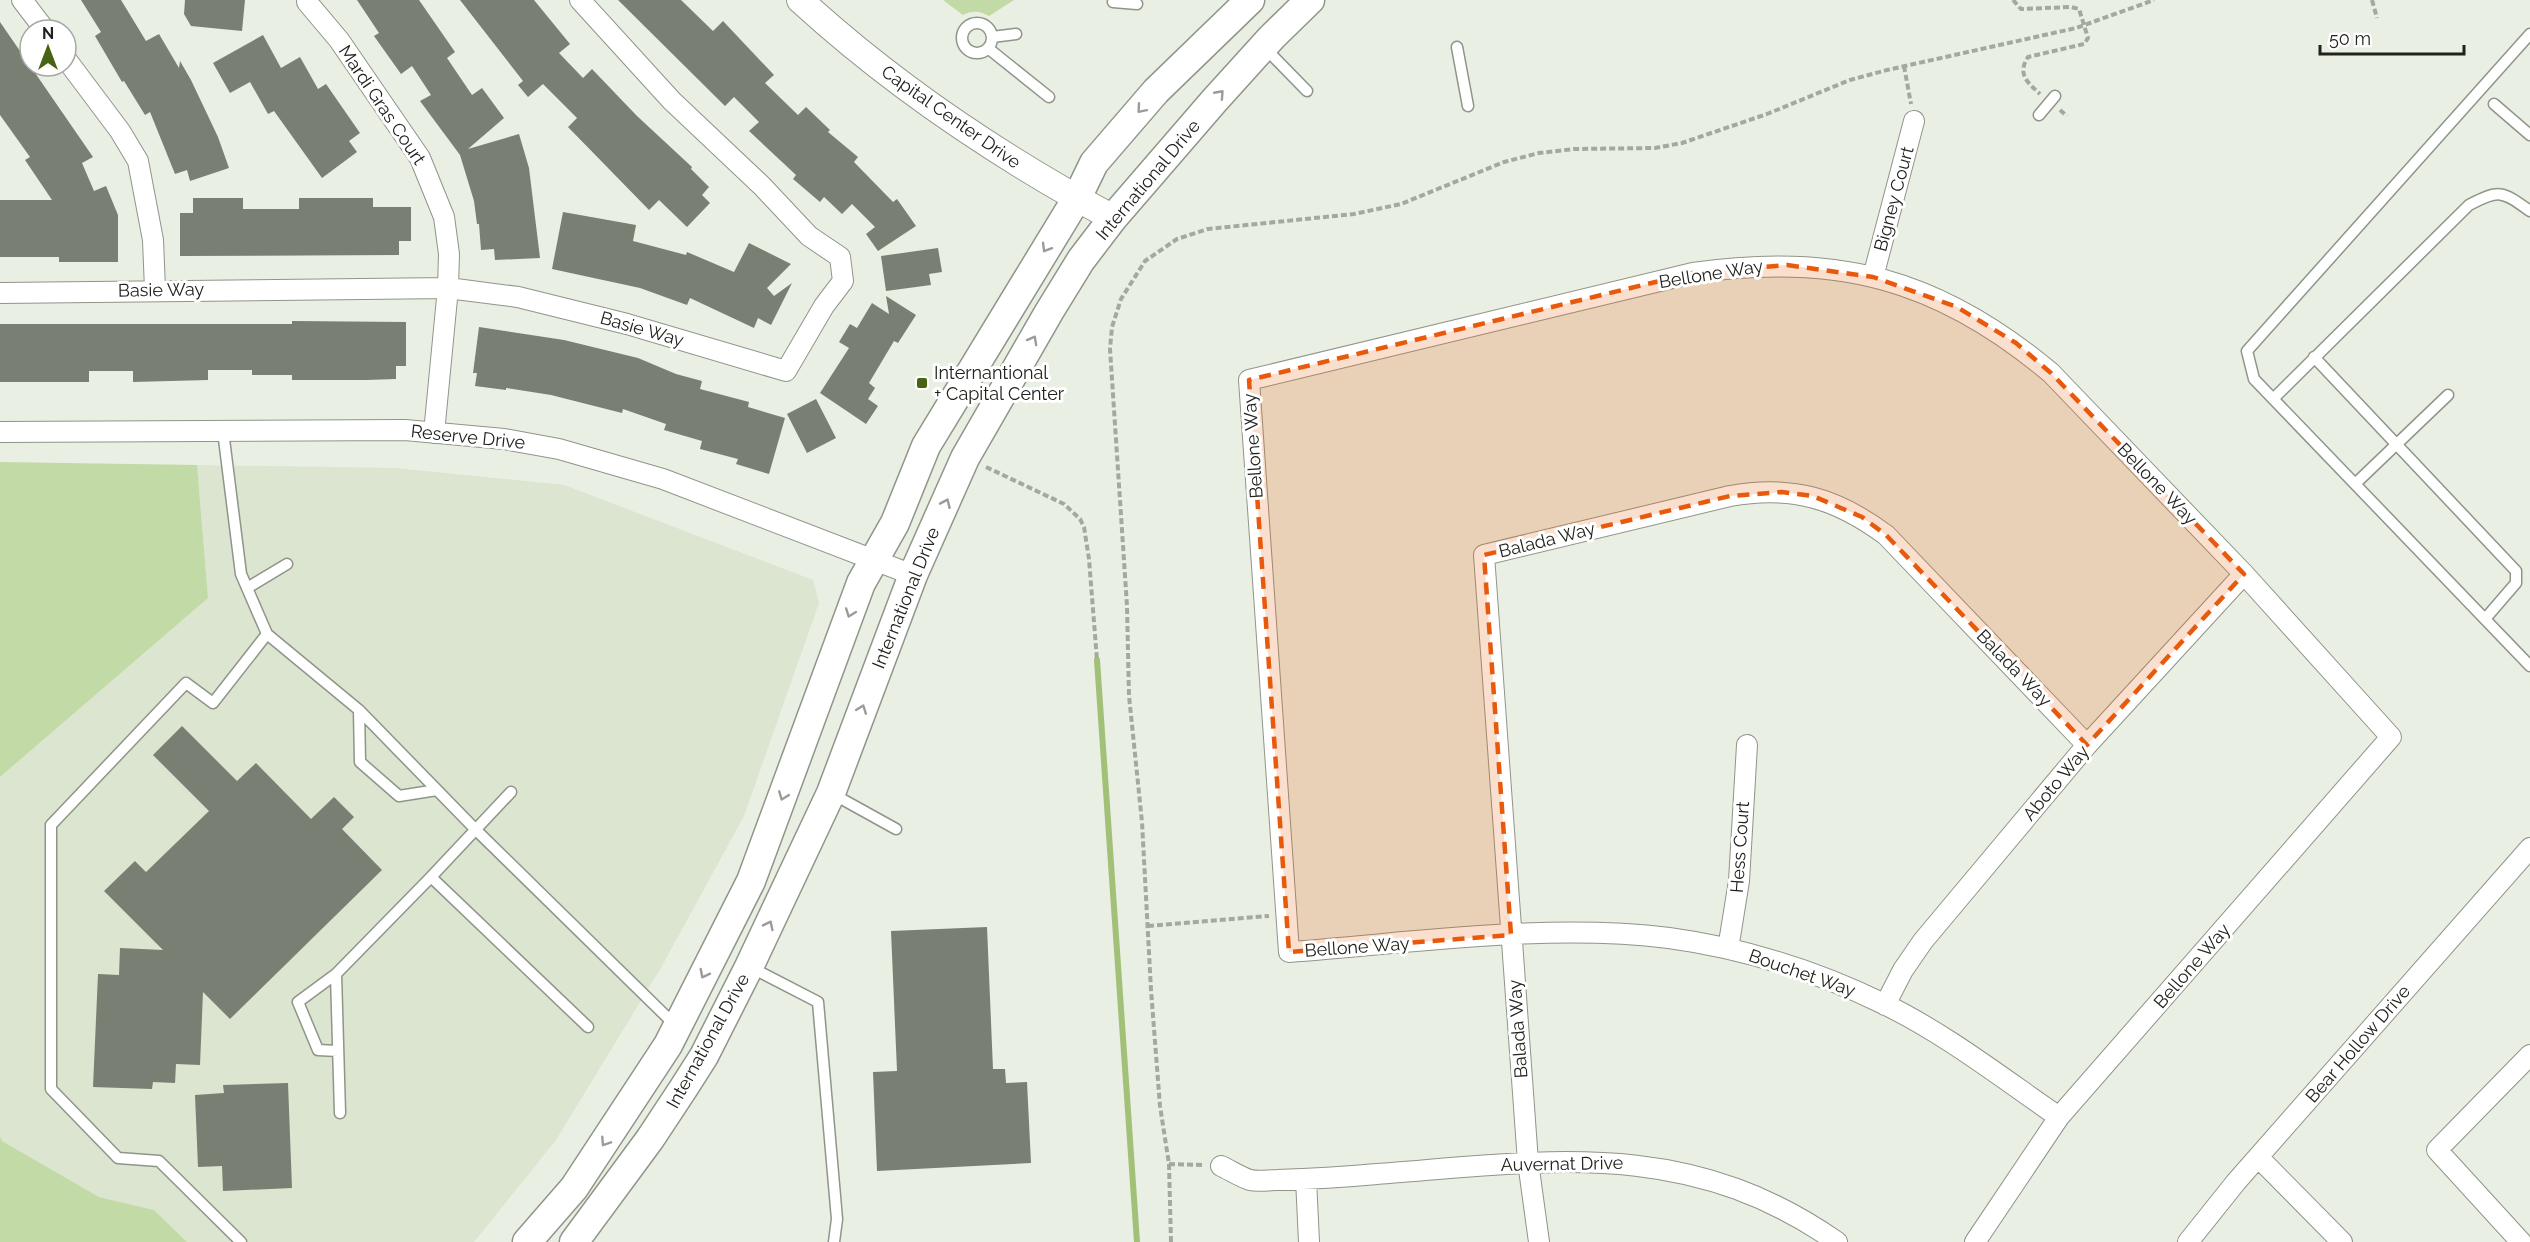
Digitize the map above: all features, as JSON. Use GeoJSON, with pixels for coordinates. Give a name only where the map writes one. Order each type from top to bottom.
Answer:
{"type":"FeatureCollection","features":[{"type":"Feature","properties":{"kind":"main road","name":"International Drive"},"geometry":{"type":"LineString","coordinates":[[574,1242],[644,1149],[704,1056],[749,967],[831,793],[913,575],[965,458],[1054,303],[1081,260],[1113,218],[1263,47],[1310,0]]}},
{"type":"Feature","properties":{"kind":"main road","name":"International Drive"},"geometry":{"type":"LineString","coordinates":[[527,1242],[574,1188],[669,1045],[751,881],[861,583],[895,523],[926,446],[1077,198],[1094,163],[1149,99],[1243,2]]}},
{"type":"Feature","properties":{"kind":"street"},"geometry":{"type":"LineString","coordinates":[[22,0],[36,18]]}},
{"type":"Feature","properties":{"kind":"street","name":"Basie Way"},"geometry":{"type":"LineString","coordinates":[[0,293],[448,288],[518,297],[627,324],[786,371],[824,306],[843,281],[840,257],[809,236],[762,186],[672,101],[580,0]]}},
{"type":"Feature","properties":{"kind":"street","name":"Capital Center Drive"},"geometry":{"type":"LineString","coordinates":[[800,0],[885,72],[944,116],[1005,156],[1113,218]]}},
{"type":"Feature","properties":{"kind":"street","name":"Mardi Gras Court"},"geometry":{"type":"LineString","coordinates":[[307,2],[339,40],[420,158],[444,217],[449,254],[448,288],[434,433]]}},
{"type":"Feature","properties":{"kind":"street"},"geometry":{"type":"LineString","coordinates":[[78,75],[120,131],[138,161],[153,240],[155,290]]}},
{"type":"Feature","properties":{"kind":"street","name":"Bigney Court"},"geometry":{"type":"LineString","coordinates":[[1873,277],[1914,121]]}},
{"type":"Feature","properties":{"kind":"street","name":"Bellone Way"},"geometry":{"type":"LineString","coordinates":[[1511,935],[1289,952],[1249,380],[1693,273],[1740,266],[1823,267],[1873,277],[1925,293],[1957,307],[2016,343],[2051,373],[2244,574],[2391,737],[2059,1117],[1975,1242]]}},
{"type":"Feature","properties":{"kind":"street","name":"Reserve Drive"},"geometry":{"type":"LineString","coordinates":[[0,432],[405,430],[504,439],[559,449],[663,479],[913,575]]}},
{"type":"Feature","properties":{"kind":"street","name":"Balada Way"},"geometry":{"type":"LineString","coordinates":[[1539,1242],[1528,1162],[1484,555],[1752,492],[1782,492],[1813,496],[1834,503],[1862,517],[1886,535],[2087,745]]}},
{"type":"Feature","properties":{"kind":"street","name":"Aboto Way"},"geometry":{"type":"LineString","coordinates":[[1885,1005],[1903,970],[1923,941],[2087,745],[2244,574]]}},
{"type":"Feature","properties":{"kind":"street","name":"Hess Court"},"geometry":{"type":"LineString","coordinates":[[1728,949],[1739,881],[1747,745]]}},
{"type":"Feature","properties":{"kind":"street","name":"Bear Hollow Drive"},"geometry":{"type":"LineString","coordinates":[[2188,1242],[2530,848]]}},
{"type":"Feature","properties":{"kind":"street","name":"Bouchet Way"},"geometry":{"type":"LineString","coordinates":[[1511,935],[1626,934],[1670,938],[1772,960],[1830,980],[1885,1005],[1934,1032],[2059,1117]]}},
{"type":"Feature","properties":{"kind":"street"},"geometry":{"type":"LineString","coordinates":[[2521,1242],[2437,1150],[2530,1055]]}},
{"type":"Feature","properties":{"kind":"street"},"geometry":{"type":"LineString","coordinates":[[2259,1158],[2342,1242]]}},
{"type":"Feature","properties":{"kind":"street","name":"Auvernat Drive"},"geometry":{"type":"LineString","coordinates":[[1221,1166],[1250,1180],[1305,1179],[1528,1162],[1628,1163],[1676,1171],[1724,1184],[1770,1202],[1814,1226],[1837,1242]]}},
{"type":"Feature","properties":{"kind":"street"},"geometry":{"type":"LineString","coordinates":[[1305,1179],[1309,1242]]}},
{"type":"Feature","properties":{"kind":"lane"},"geometry":{"type":"LineString","coordinates":[[1113,2],[1137,4]]}},
{"type":"Feature","properties":{"kind":"lane"},"geometry":{"type":"LineString","coordinates":[[976,22],[987,26],[992,37],[989,49],[978,53],[967,49],[963,45],[962,33],[965,28],[976,22]]}},
{"type":"Feature","properties":{"kind":"lane"},"geometry":{"type":"LineString","coordinates":[[992,37],[1016,34]]}},
{"type":"Feature","properties":{"kind":"lane"},"geometry":{"type":"LineString","coordinates":[[2530,34],[2247,351],[2254,379],[2530,666]]}},
{"type":"Feature","properties":{"kind":"lane"},"geometry":{"type":"LineString","coordinates":[[1263,47],[1306,91]]}},
{"type":"Feature","properties":{"kind":"lane"},"geometry":{"type":"LineString","coordinates":[[1457,47],[1468,106]]}},
{"type":"Feature","properties":{"kind":"lane"},"geometry":{"type":"LineString","coordinates":[[989,49],[1049,97]]}},
{"type":"Feature","properties":{"kind":"lane"},"geometry":{"type":"LineString","coordinates":[[2039,116],[2053,99]]}},
{"type":"Feature","properties":{"kind":"lane"},"geometry":{"type":"LineString","coordinates":[[2494,104],[2530,135]]}},
{"type":"Feature","properties":{"kind":"lane"},"geometry":{"type":"LineString","coordinates":[[2273,399],[2469,204],[2490,193],[2499,194],[2507,195],[2530,211]]}},
{"type":"Feature","properties":{"kind":"lane"},"geometry":{"type":"LineString","coordinates":[[2314,357],[2516,571],[2516,582],[2485,619]]}},
{"type":"Feature","properties":{"kind":"lane"},"geometry":{"type":"LineString","coordinates":[[2355,484],[2448,395]]}},
{"type":"Feature","properties":{"kind":"lane"},"geometry":{"type":"LineString","coordinates":[[223,431],[242,574],[267,634],[359,710],[476,830],[678,1027]]}},
{"type":"Feature","properties":{"kind":"lane"},"geometry":{"type":"LineString","coordinates":[[248,588],[287,564]]}},
{"type":"Feature","properties":{"kind":"lane"},"geometry":{"type":"LineString","coordinates":[[241,1242],[159,1161],[118,1158],[51,1089],[51,825],[186,683],[213,703],[267,634]]}},
{"type":"Feature","properties":{"kind":"lane"},"geometry":{"type":"LineString","coordinates":[[359,710],[360,762],[399,796],[437,790]]}},
{"type":"Feature","properties":{"kind":"lane"},"geometry":{"type":"LineString","coordinates":[[338,1051],[318,1050],[298,1002],[336,974],[511,792]]}},
{"type":"Feature","properties":{"kind":"lane"},"geometry":{"type":"LineString","coordinates":[[831,793],[896,829]]}},
{"type":"Feature","properties":{"kind":"lane"},"geometry":{"type":"LineString","coordinates":[[431,877],[588,1027]]}},
{"type":"Feature","properties":{"kind":"lane"},"geometry":{"type":"LineString","coordinates":[[749,967],[818,1002],[837,1219],[834,1242]]}},
{"type":"Feature","properties":{"kind":"lane"},"geometry":{"type":"LineString","coordinates":[[336,974],[340,1113]]}},
{"type":"Feature","properties":{"kind":"path"},"geometry":{"type":"LineString","coordinates":[[2013,0],[2021,9],[2052,7],[2079,9],[2088,38],[2084,44],[2028,57],[2023,64],[2022,73],[2026,82],[2053,99],[2067,116]]}},
{"type":"Feature","properties":{"kind":"path"},"geometry":{"type":"LineString","coordinates":[[1171,1242],[1169,1164],[1160,1106],[1142,822],[1129,696],[1127,606],[1110,349],[1112,327],[1121,299],[1145,261],[1178,239],[1208,229],[1354,214],[1401,204],[1504,162],[1539,153],[1574,149],[1655,148],[1682,143],[1756,118],[1850,80],[2009,44],[2085,24],[2154,0]]}},
{"type":"Feature","properties":{"kind":"path"},"geometry":{"type":"LineString","coordinates":[[2372,0],[2377,18]]}},
{"type":"Feature","properties":{"kind":"path"},"geometry":{"type":"LineString","coordinates":[[1904,66],[1914,121]]}},
{"type":"Feature","properties":{"kind":"path"},"geometry":{"type":"LineString","coordinates":[[985,466],[1064,504],[1080,519],[1084,527],[1089,559],[1096,660]]}},
{"type":"Feature","properties":{"kind":"path"},"geometry":{"type":"LineString","coordinates":[[1148,926],[1286,915]]}},
{"type":"Feature","properties":{"kind":"path"},"geometry":{"type":"LineString","coordinates":[[1169,1164],[1221,1166]]}},
{"type":"Feature","properties":{"kind":"highlighted area"},"geometry":{"type":"Polygon","coordinates":[[[1787,265],[1873,277],[1957,307],[2016,343],[2051,373],[2244,574],[2087,745],[1886,535],[1862,517],[1813,496],[1782,492],[1730,496],[1484,555],[1511,935],[1289,952],[1249,380],[1693,273],[1787,265]]]}},
{"type":"Feature","properties":{"kind":"shaded area"},"geometry":{"type":"Polygon","coordinates":[[[197,465],[395,468],[564,485],[813,580],[819,603],[744,816],[662,966],[556,1140],[474,1242],[187,1242],[154,1210],[99,1197],[2,1141],[0,1136],[0,777],[208,598],[197,465]]]}},
{"type":"Feature","properties":{"kind":"green space"},"geometry":{"type":"Polygon","coordinates":[[[943,0],[1014,0],[989,16],[976,12],[963,15],[943,0]]]}},
{"type":"Feature","properties":{"kind":"green space"},"geometry":{"type":"Polygon","coordinates":[[[0,462],[197,465],[208,598],[0,777],[0,462]]]}},
{"type":"Feature","properties":{"kind":"green space"},"geometry":{"type":"Polygon","coordinates":[[[0,1136],[2,1141],[99,1197],[154,1210],[187,1242],[0,1242],[0,1136]]]}},
{"type":"Feature","properties":{"kind":"building"},"geometry":{"type":"Polygon","coordinates":[[[81,0],[121,0],[146,41],[159,34],[179,68],[180,61],[191,80],[218,137],[229,168],[190,181],[187,170],[175,174],[150,112],[145,115],[124,81],[122,82],[95,36],[101,32],[81,0]]]}},
{"type":"Feature","properties":{"kind":"building"},"geometry":{"type":"Polygon","coordinates":[[[185,0],[245,0],[242,31],[191,26],[184,14],[185,0]]]}},
{"type":"Feature","properties":{"kind":"building"},"geometry":{"type":"Polygon","coordinates":[[[357,0],[419,0],[455,52],[447,58],[472,95],[482,88],[504,118],[468,149],[519,134],[529,168],[540,258],[495,260],[494,249],[481,250],[474,201],[460,155],[420,101],[431,95],[412,66],[401,74],[374,36],[379,33],[357,0]]]}},
{"type":"Feature","properties":{"kind":"building"},"geometry":{"type":"Polygon","coordinates":[[[460,0],[534,0],[570,44],[559,53],[583,78],[592,69],[637,116],[692,167],[691,169],[709,187],[702,195],[710,203],[687,227],[659,200],[649,210],[568,127],[577,118],[543,84],[528,97],[518,85],[523,81],[460,0]]]}},
{"type":"Feature","properties":{"kind":"building"},"geometry":{"type":"Polygon","coordinates":[[[618,0],[681,0],[713,31],[723,21],[774,75],[765,83],[798,115],[806,107],[830,130],[828,132],[858,157],[854,162],[893,202],[897,199],[916,226],[878,251],[866,234],[875,227],[852,204],[842,214],[824,197],[820,202],[793,179],[796,175],[749,131],[759,122],[734,97],[725,106],[618,0]]]}},
{"type":"Feature","properties":{"kind":"building"},"geometry":{"type":"Polygon","coordinates":[[[0,22],[18,48],[18,78],[39,78],[93,157],[82,163],[94,191],[106,186],[118,215],[118,262],[59,262],[59,257],[0,257],[0,200],[52,200],[25,160],[30,157],[0,115],[0,22]]]}},
{"type":"Feature","properties":{"kind":"building"},"geometry":{"type":"Polygon","coordinates":[[[263,35],[281,68],[300,57],[318,89],[326,84],[360,133],[349,141],[357,152],[322,178],[274,111],[268,114],[250,82],[230,93],[213,63],[263,35]]]}},
{"type":"Feature","properties":{"kind":"building"},"geometry":{"type":"Polygon","coordinates":[[[193,198],[243,198],[243,209],[299,209],[299,198],[373,198],[373,207],[411,207],[411,241],[399,241],[399,255],[180,256],[180,213],[193,213],[193,198]]]}},
{"type":"Feature","properties":{"kind":"building"},"geometry":{"type":"Polygon","coordinates":[[[563,212],[636,225],[633,241],[686,255],[687,252],[734,272],[749,243],[791,264],[767,288],[774,296],[792,283],[771,325],[758,318],[754,328],[690,298],[687,305],[640,288],[552,269],[563,212]]]}},
{"type":"Feature","properties":{"kind":"building"},"geometry":{"type":"Polygon","coordinates":[[[938,248],[942,272],[929,274],[931,285],[886,291],[881,256],[938,248]]]}},
{"type":"Feature","properties":{"kind":"building"},"geometry":{"type":"Polygon","coordinates":[[[886,296],[916,315],[898,343],[894,341],[869,383],[875,388],[868,399],[878,406],[866,424],[820,393],[849,348],[839,342],[850,324],[857,328],[872,303],[889,314],[886,296]]]}},
{"type":"Feature","properties":{"kind":"building"},"geometry":{"type":"Polygon","coordinates":[[[292,321],[406,322],[406,366],[396,366],[396,379],[292,380],[292,375],[252,375],[252,370],[208,370],[208,380],[133,382],[133,371],[89,371],[89,382],[0,382],[0,324],[292,324],[292,321]]]}},
{"type":"Feature","properties":{"kind":"building"},"geometry":{"type":"Polygon","coordinates":[[[479,327],[564,340],[638,358],[676,374],[702,381],[700,389],[749,402],[748,407],[785,418],[769,474],[736,464],[738,459],[700,449],[702,441],[664,430],[666,424],[623,409],[622,413],[551,395],[475,386],[477,373],[473,373],[479,327]]]}},
{"type":"Feature","properties":{"kind":"building"},"geometry":{"type":"Polygon","coordinates":[[[816,399],[836,438],[807,453],[787,414],[816,399]]]}},
{"type":"Feature","properties":{"kind":"building"},"geometry":{"type":"Polygon","coordinates":[[[182,726],[237,781],[256,763],[311,819],[334,797],[354,817],[342,829],[382,870],[230,1019],[203,992],[200,1065],[176,1064],[175,1083],[153,1082],[152,1089],[93,1087],[98,974],[119,975],[120,948],[163,950],[104,891],[135,861],[146,872],[209,811],[153,755],[182,726]]]}},
{"type":"Feature","properties":{"kind":"building"},"geometry":{"type":"Polygon","coordinates":[[[987,927],[993,1069],[1005,1069],[1006,1083],[1027,1082],[1031,1163],[877,1171],[873,1072],[897,1071],[891,931],[987,927]]]}},
{"type":"Feature","properties":{"kind":"building"},"geometry":{"type":"Polygon","coordinates":[[[288,1083],[292,1188],[223,1191],[222,1166],[198,1167],[195,1095],[224,1093],[223,1085],[288,1083]]]}},
{"type":"Feature","properties":{"kind":"waterway"},"geometry":{"type":"LineString","coordinates":[[1097,660],[1137,1242]]}},
{"type":"Feature","properties":{"kind":"place","name":"Internantional + Capital Center"},"geometry":{"type":"Point","coordinates":[922,383]}}]}
